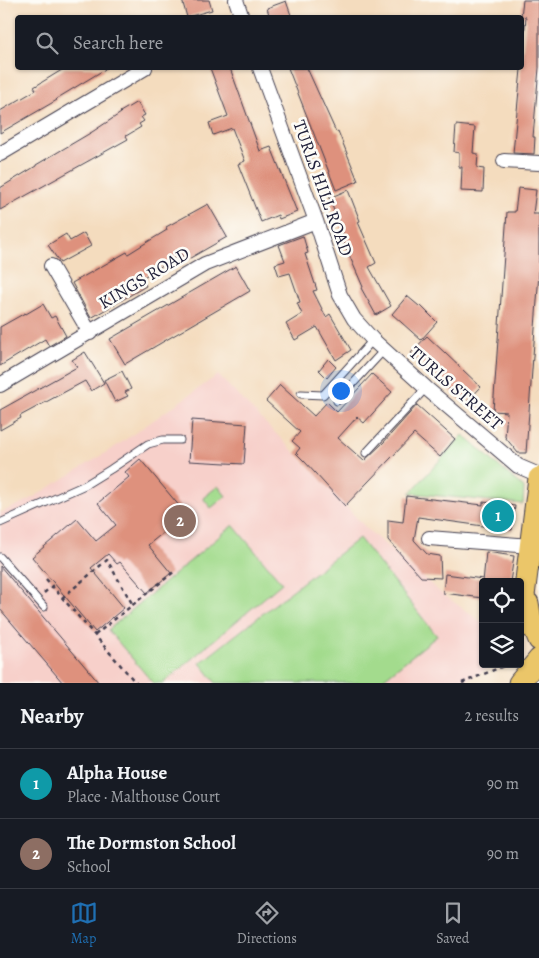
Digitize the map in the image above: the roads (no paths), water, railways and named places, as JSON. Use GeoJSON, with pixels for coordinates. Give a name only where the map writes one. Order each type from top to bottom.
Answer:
{"type":"FeatureCollection","features":[{"type":"Feature","properties":{"kind":"main road"},"geometry":{"type":"LineString","coordinates":[[521,623],[539,477]]}},
{"type":"Feature","properties":{"kind":"main road"},"geometry":{"type":"LineString","coordinates":[[526,590],[531,620],[539,640]]}},
{"type":"Feature","properties":{"kind":"main road"},"geometry":{"type":"LineString","coordinates":[[519,683],[539,659]]}},
{"type":"Feature","properties":{"kind":"main road"},"geometry":{"type":"LineString","coordinates":[[508,683],[513,668]]}},
{"type":"Feature","properties":{"kind":"street"},"geometry":{"type":"LineString","coordinates":[[0,154],[142,70]]}},
{"type":"Feature","properties":{"kind":"street","name":"TURLS HILL ROAD"},"geometry":{"type":"LineString","coordinates":[[261,70],[316,221],[340,295],[354,320]]}},
{"type":"Feature","properties":{"kind":"street"},"geometry":{"type":"LineString","coordinates":[[504,160],[539,163]]}},
{"type":"Feature","properties":{"kind":"street","name":"KINGS ROAD"},"geometry":{"type":"LineString","coordinates":[[0,385],[205,264],[316,221]]}},
{"type":"Feature","properties":{"kind":"street"},"geometry":{"type":"LineString","coordinates":[[51,266],[90,333]]}},
{"type":"Feature","properties":{"kind":"street","name":"TURLS STREET"},"geometry":{"type":"LineString","coordinates":[[354,320],[426,388],[518,466],[539,477]]}},
{"type":"Feature","properties":{"kind":"street"},"geometry":{"type":"LineString","coordinates":[[429,538],[531,546]]}},
{"type":"Feature","properties":{"kind":"lane"},"geometry":{"type":"LineString","coordinates":[[301,394],[323,395],[373,340]]}},
{"type":"Feature","properties":{"kind":"lane"},"geometry":{"type":"LineString","coordinates":[[337,401],[384,350]]}},
{"type":"Feature","properties":{"kind":"lane"},"geometry":{"type":"LineString","coordinates":[[366,453],[426,388]]}},
{"type":"Feature","properties":{"kind":"lane"},"geometry":{"type":"LineString","coordinates":[[0,523],[85,485],[148,444],[163,440],[180,440]]}},
{"type":"Feature","properties":{"kind":"lane"},"geometry":{"type":"LineString","coordinates":[[0,556],[44,607]]}},
{"type":"Feature","properties":{"kind":"place","name":"Alpha House"},"geometry":{"type":"Point","coordinates":[498,516]}},
{"type":"Feature","properties":{"kind":"place","name":"The Dormston School"},"geometry":{"type":"Point","coordinates":[180,521]}}]}
